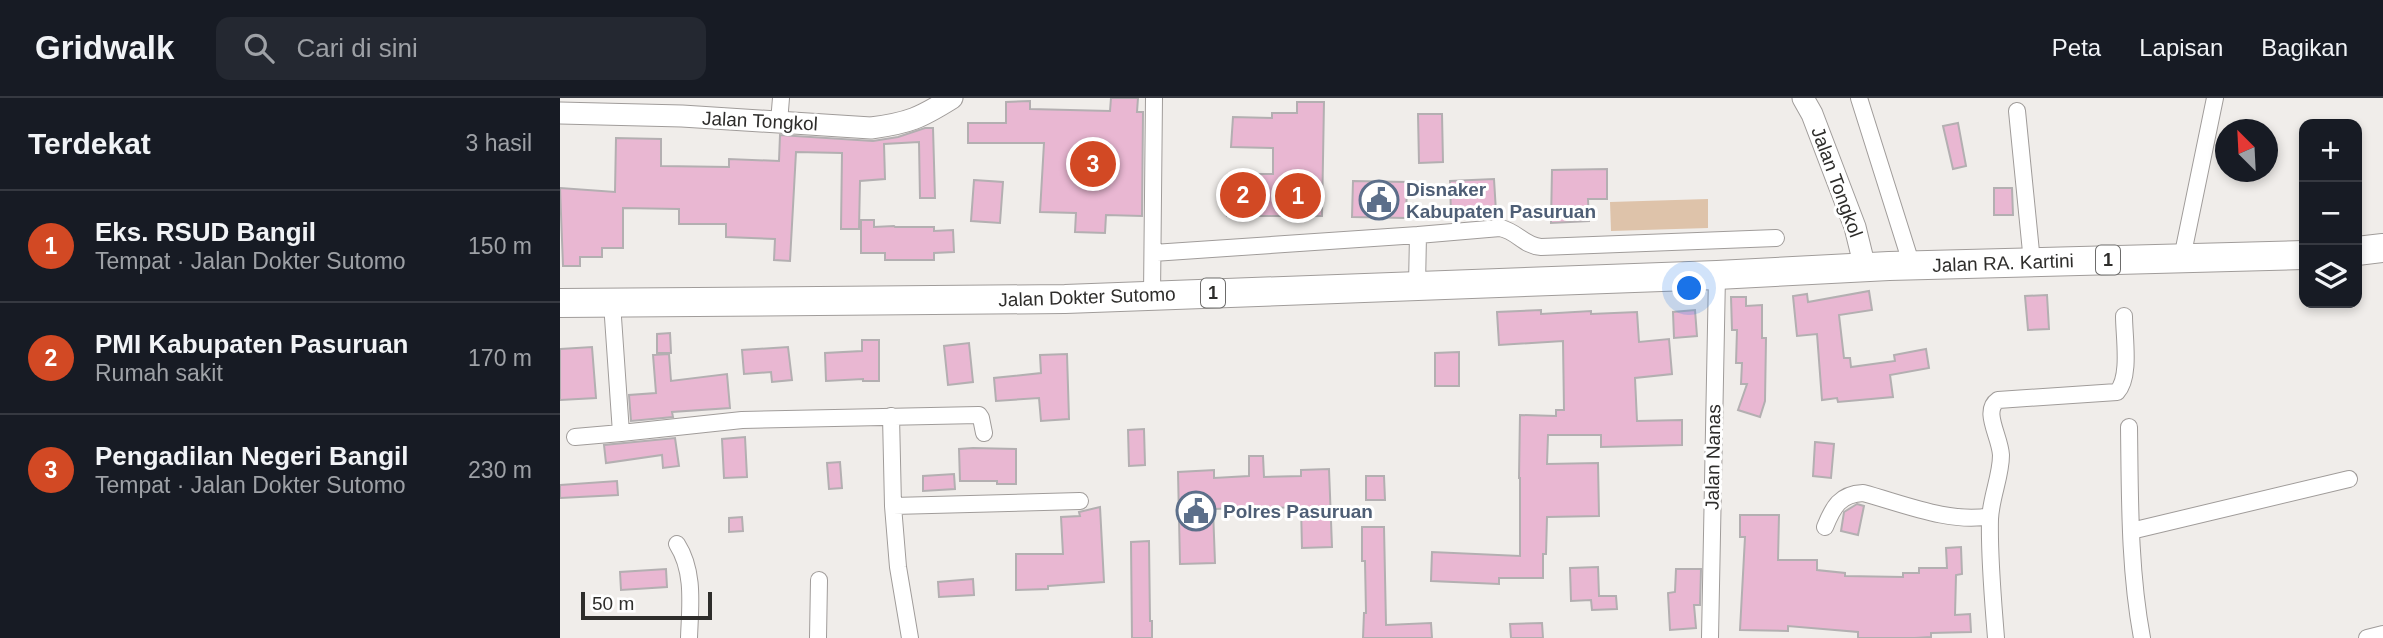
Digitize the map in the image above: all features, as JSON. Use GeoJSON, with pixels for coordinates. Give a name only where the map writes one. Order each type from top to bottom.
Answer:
{"type":"FeatureCollection","features":[{"type":"Feature","properties":{"kind":"highway"},"geometry":{"type":"LineString","coordinates":[[2362,250],[2383,248]]}},
{"type":"Feature","properties":{"kind":"highway","name":"Jalan RA. Kartini"},"geometry":{"type":"LineString","coordinates":[[1891,267],[2299,255]]}},
{"type":"Feature","properties":{"kind":"highway","name":"Jalan Dokter Sutomo"},"geometry":{"type":"LineString","coordinates":[[560,303],[1065,299],[1891,267]]}},
{"type":"Feature","properties":{"kind":"street"},"geometry":{"type":"LineString","coordinates":[[779,122],[781,98]]}},
{"type":"Feature","properties":{"kind":"street","name":"Jalan Tongkol"},"geometry":{"type":"LineString","coordinates":[[560,113],[871,128],[901,124],[923,116],[952,98]]}},
{"type":"Feature","properties":{"kind":"street"},"geometry":{"type":"LineString","coordinates":[[1152,295],[1154,98]]}},
{"type":"Feature","properties":{"kind":"street","name":"Jalan Tongkol"},"geometry":{"type":"LineString","coordinates":[[1803,98],[1812,114],[1855,227],[1891,267]]}},
{"type":"Feature","properties":{"kind":"street"},"geometry":{"type":"LineString","coordinates":[[1859,98],[1891,267]]}},
{"type":"Feature","properties":{"kind":"street"},"geometry":{"type":"LineString","coordinates":[[2182,258],[2215,98]]}},
{"type":"Feature","properties":{"kind":"street"},"geometry":{"type":"LineString","coordinates":[[2017,111],[2032,262]]}},
{"type":"Feature","properties":{"kind":"street"},"geometry":{"type":"LineString","coordinates":[[1153,253],[1500,228],[1510,230],[1530,247],[1776,238]]}},
{"type":"Feature","properties":{"kind":"street"},"geometry":{"type":"LineString","coordinates":[[1417,285],[1418,235]]}},
{"type":"Feature","properties":{"kind":"street","name":"Jalan Nanas"},"geometry":{"type":"LineString","coordinates":[[1710,638],[1717,275]]}},
{"type":"Feature","properties":{"kind":"street"},"geometry":{"type":"LineString","coordinates":[[612,303],[621,433]]}},
{"type":"Feature","properties":{"kind":"street"},"geometry":{"type":"LineString","coordinates":[[1996,638],[1982,518],[2001,456],[1990,412],[1994,402],[1998,400],[2117,392],[2125,375],[2124,316]]}},
{"type":"Feature","properties":{"kind":"street"},"geometry":{"type":"LineString","coordinates":[[575,437],[742,420],[979,415],[984,433]]}},
{"type":"Feature","properties":{"kind":"street"},"geometry":{"type":"LineString","coordinates":[[891,416],[893,506],[898,567],[910,638]]}},
{"type":"Feature","properties":{"kind":"street"},"geometry":{"type":"LineString","coordinates":[[2129,427],[2130,531],[2136,604],[2142,638]]}},
{"type":"Feature","properties":{"kind":"street"},"geometry":{"type":"LineString","coordinates":[[2130,531],[2349,479]]}},
{"type":"Feature","properties":{"kind":"street"},"geometry":{"type":"LineString","coordinates":[[1825,527],[1833,506],[1842,498],[1863,493],[1954,517],[1982,518]]}},
{"type":"Feature","properties":{"kind":"street"},"geometry":{"type":"LineString","coordinates":[[893,506],[1080,501]]}},
{"type":"Feature","properties":{"kind":"street"},"geometry":{"type":"LineString","coordinates":[[677,544],[685,555],[690,577],[689,638]]}},
{"type":"Feature","properties":{"kind":"street"},"geometry":{"type":"LineString","coordinates":[[818,580],[818,638]]}},
{"type":"Feature","properties":{"kind":"street"},"geometry":{"type":"LineString","coordinates":[[2367,638],[2383,634]]}},
{"type":"Feature","properties":{"kind":"shaded area"},"geometry":{"type":"Polygon","coordinates":[[[1708,199],[1708,228],[1611,231],[1610,202],[1708,199]]]}},
{"type":"Feature","properties":{"kind":"building"},"geometry":{"type":"Polygon","coordinates":[[[1111,98],[1138,98],[1137,112],[1143,112],[1142,216],[1106,215],[1105,233],[1075,232],[1076,213],[1040,212],[1044,143],[968,143],[968,123],[1006,123],[1006,102],[1030,101],[1030,109],[1110,111],[1111,98]]]}},
{"type":"Feature","properties":{"kind":"building"},"geometry":{"type":"Polygon","coordinates":[[[1297,102],[1324,102],[1322,216],[1227,216],[1228,174],[1273,174],[1273,148],[1231,147],[1233,117],[1272,118],[1272,113],[1297,113],[1297,102]]]}},
{"type":"Feature","properties":{"kind":"building"},"geometry":{"type":"Polygon","coordinates":[[[1418,114],[1442,114],[1443,162],[1419,163],[1418,114]]]}},
{"type":"Feature","properties":{"kind":"building"},"geometry":{"type":"Polygon","coordinates":[[[1958,123],[1966,166],[1953,169],[1943,126],[1958,123]]]}},
{"type":"Feature","properties":{"kind":"building"},"geometry":{"type":"Polygon","coordinates":[[[933,128],[935,198],[920,198],[919,142],[884,144],[885,179],[860,181],[859,229],[841,229],[842,153],[796,152],[790,261],[774,260],[775,239],[726,237],[726,224],[679,224],[679,209],[623,208],[623,248],[602,248],[602,257],[580,257],[580,266],[563,266],[560,188],[615,192],[616,138],[661,139],[661,166],[729,167],[729,159],[779,161],[780,135],[873,141],[898,137],[933,128]]]}},
{"type":"Feature","properties":{"kind":"building"},"geometry":{"type":"Polygon","coordinates":[[[1607,169],[1607,199],[1588,199],[1589,221],[1551,223],[1552,170],[1607,169]]]}},
{"type":"Feature","properties":{"kind":"building"},"geometry":{"type":"Polygon","coordinates":[[[1494,179],[1496,212],[1451,214],[1450,181],[1494,179]]]}},
{"type":"Feature","properties":{"kind":"building"},"geometry":{"type":"Polygon","coordinates":[[[974,180],[1003,182],[1000,223],[971,221],[974,180]]]}},
{"type":"Feature","properties":{"kind":"building","name":"Disnaker Kabupaten Pasuruan"},"geometry":{"type":"Polygon","coordinates":[[[1353,181],[1407,182],[1406,218],[1352,217],[1353,181]]]}},
{"type":"Feature","properties":{"kind":"building"},"geometry":{"type":"Polygon","coordinates":[[[1994,188],[2012,188],[2013,215],[1994,215],[1994,188]]]}},
{"type":"Feature","properties":{"kind":"building"},"geometry":{"type":"Polygon","coordinates":[[[861,220],[874,220],[874,227],[934,227],[934,231],[953,230],[954,252],[934,253],[934,260],[885,260],[885,253],[861,253],[861,220]]]}},
{"type":"Feature","properties":{"kind":"building"},"geometry":{"type":"Polygon","coordinates":[[[1869,291],[1872,310],[1839,315],[1844,358],[1850,358],[1851,367],[1895,361],[1894,355],[1926,349],[1929,368],[1890,375],[1893,397],[1838,402],[1837,398],[1822,400],[1817,334],[1797,336],[1793,296],[1807,294],[1808,302],[1869,291]]]}},
{"type":"Feature","properties":{"kind":"building"},"geometry":{"type":"Polygon","coordinates":[[[2047,295],[2049,329],[2028,330],[2025,296],[2047,295]]]}},
{"type":"Feature","properties":{"kind":"building"},"geometry":{"type":"Polygon","coordinates":[[[1731,297],[1746,297],[1746,306],[1762,305],[1762,338],[1766,338],[1765,401],[1760,417],[1738,410],[1747,384],[1741,384],[1742,363],[1736,363],[1737,330],[1732,330],[1731,297]]]}},
{"type":"Feature","properties":{"kind":"building"},"geometry":{"type":"Polygon","coordinates":[[[1541,310],[1541,314],[1637,312],[1639,342],[1669,339],[1672,374],[1635,378],[1637,421],[1682,420],[1682,445],[1601,447],[1601,435],[1548,435],[1547,464],[1598,463],[1599,516],[1547,517],[1543,578],[1499,578],[1499,584],[1431,581],[1432,552],[1520,556],[1520,415],[1556,416],[1556,410],[1564,410],[1563,341],[1499,345],[1497,312],[1541,310]]]}},
{"type":"Feature","properties":{"kind":"building"},"geometry":{"type":"Polygon","coordinates":[[[1695,310],[1697,336],[1674,338],[1673,312],[1695,310]]]}},
{"type":"Feature","properties":{"kind":"building"},"geometry":{"type":"Polygon","coordinates":[[[670,333],[671,353],[657,353],[657,334],[670,333]]]}},
{"type":"Feature","properties":{"kind":"building"},"geometry":{"type":"Polygon","coordinates":[[[862,340],[879,340],[879,381],[826,381],[825,353],[862,351],[862,340]]]}},
{"type":"Feature","properties":{"kind":"building"},"geometry":{"type":"Polygon","coordinates":[[[969,343],[973,382],[948,385],[944,346],[969,343]]]}},
{"type":"Feature","properties":{"kind":"building"},"geometry":{"type":"Polygon","coordinates":[[[592,347],[596,398],[560,400],[560,349],[592,347]]]}},
{"type":"Feature","properties":{"kind":"building"},"geometry":{"type":"Polygon","coordinates":[[[788,347],[792,380],[772,382],[771,372],[744,374],[742,350],[788,347]]]}},
{"type":"Feature","properties":{"kind":"building"},"geometry":{"type":"Polygon","coordinates":[[[1459,352],[1459,386],[1435,386],[1435,353],[1459,352]]]}},
{"type":"Feature","properties":{"kind":"building"},"geometry":{"type":"Polygon","coordinates":[[[669,354],[671,381],[727,374],[730,408],[672,412],[673,417],[631,421],[629,395],[656,393],[653,355],[669,354]]]}},
{"type":"Feature","properties":{"kind":"building"},"geometry":{"type":"Polygon","coordinates":[[[1067,354],[1069,419],[1041,421],[1039,398],[996,401],[994,378],[1041,373],[1040,355],[1067,354]]]}},
{"type":"Feature","properties":{"kind":"building"},"geometry":{"type":"Polygon","coordinates":[[[1144,429],[1145,465],[1129,466],[1128,430],[1144,429]]]}},
{"type":"Feature","properties":{"kind":"building"},"geometry":{"type":"Polygon","coordinates":[[[745,437],[747,477],[724,478],[722,439],[745,437]]]}},
{"type":"Feature","properties":{"kind":"building"},"geometry":{"type":"Polygon","coordinates":[[[675,438],[679,466],[663,468],[662,455],[606,463],[604,445],[675,438]]]}},
{"type":"Feature","properties":{"kind":"building"},"geometry":{"type":"Polygon","coordinates":[[[1815,442],[1834,444],[1831,478],[1813,476],[1815,442]]]}},
{"type":"Feature","properties":{"kind":"building"},"geometry":{"type":"Polygon","coordinates":[[[959,449],[1016,449],[1016,484],[960,481],[959,449]]]}},
{"type":"Feature","properties":{"kind":"building","name":"Polres Pasuruan"},"geometry":{"type":"Polygon","coordinates":[[[1249,456],[1263,456],[1264,477],[1301,476],[1301,470],[1329,469],[1332,547],[1302,548],[1301,507],[1268,508],[1269,513],[1244,513],[1244,508],[1213,509],[1215,563],[1180,564],[1178,472],[1214,470],[1214,478],[1249,476],[1249,456]]]}},
{"type":"Feature","properties":{"kind":"building"},"geometry":{"type":"Polygon","coordinates":[[[840,462],[842,488],[829,489],[827,463],[840,462]]]}},
{"type":"Feature","properties":{"kind":"building"},"geometry":{"type":"Polygon","coordinates":[[[954,474],[955,489],[923,491],[923,476],[954,474]]]}},
{"type":"Feature","properties":{"kind":"building"},"geometry":{"type":"Polygon","coordinates":[[[1366,476],[1384,476],[1385,500],[1366,500],[1366,476]]]}},
{"type":"Feature","properties":{"kind":"building"},"geometry":{"type":"Polygon","coordinates":[[[617,481],[618,495],[560,498],[560,485],[617,481]]]}},
{"type":"Feature","properties":{"kind":"building"},"geometry":{"type":"Polygon","coordinates":[[[1857,504],[1864,506],[1858,535],[1841,531],[1844,512],[1857,504]]]}},
{"type":"Feature","properties":{"kind":"building"},"geometry":{"type":"Polygon","coordinates":[[[1100,507],[1104,582],[1016,590],[1016,554],[1063,554],[1061,517],[1080,516],[1079,512],[1100,507]]]}},
{"type":"Feature","properties":{"kind":"building"},"geometry":{"type":"Polygon","coordinates":[[[1740,515],[1779,515],[1778,560],[1817,560],[1817,570],[1845,573],[1845,576],[1903,577],[1903,573],[1919,573],[1919,568],[1947,568],[1946,548],[1961,547],[1962,574],[1956,575],[1955,615],[1970,614],[1971,632],[1931,633],[1931,637],[1915,638],[1858,638],[1858,632],[1788,626],[1788,631],[1740,630],[1745,537],[1740,537],[1740,515]]]}},
{"type":"Feature","properties":{"kind":"building"},"geometry":{"type":"Polygon","coordinates":[[[742,517],[743,531],[729,532],[729,518],[742,517]]]}},
{"type":"Feature","properties":{"kind":"building"},"geometry":{"type":"Polygon","coordinates":[[[1362,527],[1384,527],[1386,625],[1431,623],[1432,638],[1363,638],[1366,613],[1362,527]]]}},
{"type":"Feature","properties":{"kind":"building"},"geometry":{"type":"Polygon","coordinates":[[[1149,541],[1152,638],[1132,638],[1131,542],[1149,541]]]}},
{"type":"Feature","properties":{"kind":"building"},"geometry":{"type":"Polygon","coordinates":[[[1598,567],[1599,596],[1616,596],[1617,609],[1592,610],[1591,600],[1571,601],[1570,568],[1598,567]]]}},
{"type":"Feature","properties":{"kind":"building"},"geometry":{"type":"Polygon","coordinates":[[[666,569],[667,587],[621,590],[620,572],[666,569]]]}},
{"type":"Feature","properties":{"kind":"building"},"geometry":{"type":"Polygon","coordinates":[[[1676,569],[1701,569],[1700,605],[1694,605],[1696,628],[1670,630],[1668,593],[1675,592],[1676,569]]]}},
{"type":"Feature","properties":{"kind":"building"},"geometry":{"type":"Polygon","coordinates":[[[973,579],[974,595],[939,597],[938,582],[973,579]]]}},
{"type":"Feature","properties":{"kind":"building"},"geometry":{"type":"Polygon","coordinates":[[[1542,623],[1543,638],[1511,638],[1510,624],[1542,623]]]}},
{"type":"Feature","properties":{"kind":"place","name":"Pengadilan Negeri Bangil"},"geometry":{"type":"Point","coordinates":[1093,164]}},
{"type":"Feature","properties":{"kind":"place","name":"PMI Kabupaten Pasuruan"},"geometry":{"type":"Point","coordinates":[1243,195]}},
{"type":"Feature","properties":{"kind":"place","name":"Eks. RSUD Bangil"},"geometry":{"type":"Point","coordinates":[1298,196]}},
{"type":"Feature","properties":{"kind":"place","name":"Disnaker Kabupaten Pasuruan"},"geometry":{"type":"Point","coordinates":[1379,200]}},
{"type":"Feature","properties":{"kind":"place","name":"Polres Pasuruan"},"geometry":{"type":"Point","coordinates":[1196,511]}}]}
